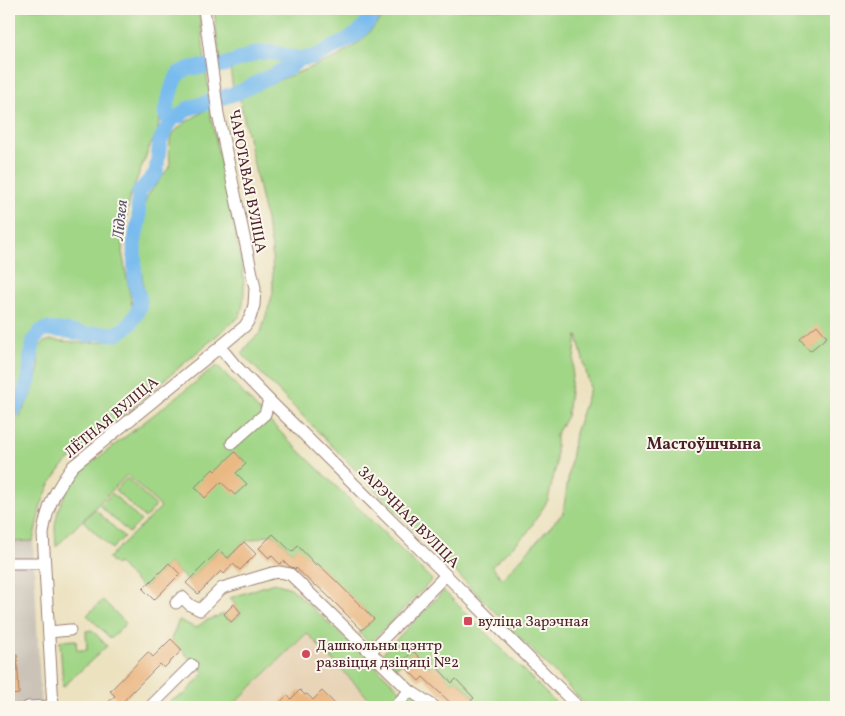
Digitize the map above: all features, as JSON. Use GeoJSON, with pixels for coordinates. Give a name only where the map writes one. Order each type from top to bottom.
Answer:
{"type":"FeatureCollection","features":[{"type":"Feature","properties":{"kind":"street","name":"ЧАРОТАВАЯ ВУЛІЦА"},"geometry":{"type":"LineString","coordinates":[[204,9],[218,114],[255,288],[254,305],[250,318],[245,326],[220,347]]}},
{"type":"Feature","properties":{"kind":"street","name":"ЗАРЭЧНАЯ ВУЛІЦА"},"geometry":{"type":"LineString","coordinates":[[220,347],[269,400],[578,707]]}},
{"type":"Feature","properties":{"kind":"street","name":"ЛЁТНАЯ ВУЛІЦА"},"geometry":{"type":"LineString","coordinates":[[53,707],[43,534],[46,515],[55,492],[73,466],[220,347]]}},
{"type":"Feature","properties":{"kind":"street"},"geometry":{"type":"LineString","coordinates":[[232,443],[265,414],[269,400]]}},
{"type":"Feature","properties":{"kind":"street"},"geometry":{"type":"LineString","coordinates":[[9,563],[44,563]]}},
{"type":"Feature","properties":{"kind":"street"},"geometry":{"type":"LineString","coordinates":[[176,604],[182,597],[190,605],[200,610],[222,588],[272,573],[290,574],[410,690],[435,707]]}},
{"type":"Feature","properties":{"kind":"street"},"geometry":{"type":"LineString","coordinates":[[370,652],[446,575]]}},
{"type":"Feature","properties":{"kind":"street"},"geometry":{"type":"LineString","coordinates":[[49,632],[70,630]]}},
{"type":"Feature","properties":{"kind":"street"},"geometry":{"type":"LineString","coordinates":[[150,707],[192,665]]}},
{"type":"Feature","properties":{"kind":"street"},"geometry":{"type":"LineString","coordinates":[[394,707],[410,690]]}},
{"type":"Feature","properties":{"kind":"street"},"geometry":{"type":"LineString","coordinates":[[28,707],[53,707]]}},
{"type":"Feature","properties":{"kind":"shaded area"},"geometry":{"type":"Polygon","coordinates":[[[33,541],[41,707],[9,707],[9,542],[33,541]]]}},
{"type":"Feature","properties":{"kind":"shaded area","name":"Дашкольны цэнтр развіцця дзіцяці №2"},"geometry":{"type":"Polygon","coordinates":[[[307,632],[377,707],[232,707],[265,675],[307,632]]]}},
{"type":"Feature","properties":{"kind":"green space"},"geometry":{"type":"Polygon","coordinates":[[[9,9],[199,9],[205,61],[194,61],[172,72],[165,94],[157,134],[150,146],[129,199],[122,252],[133,311],[123,324],[115,328],[98,331],[68,327],[43,327],[27,344],[19,393],[9,409],[9,9]]]}},
{"type":"Feature","properties":{"kind":"green space"},"geometry":{"type":"Polygon","coordinates":[[[214,9],[375,9],[354,31],[336,43],[313,53],[301,55],[258,47],[222,62],[219,56],[214,9]]]}},
{"type":"Feature","properties":{"kind":"green space"},"geometry":{"type":"Polygon","coordinates":[[[394,9],[836,9],[836,707],[588,707],[242,354],[249,343],[261,332],[273,293],[272,248],[239,96],[337,57],[361,41],[380,20],[394,9]],[[577,335],[567,416],[556,435],[556,466],[548,500],[527,533],[492,566],[502,579],[563,513],[575,433],[590,388],[577,335]]]}},
{"type":"Feature","properties":{"kind":"green space"},"geometry":{"type":"Polygon","coordinates":[[[259,59],[281,59],[289,64],[233,90],[230,67],[259,59]]]}},
{"type":"Feature","properties":{"kind":"green space"},"geometry":{"type":"Polygon","coordinates":[[[191,70],[206,70],[210,98],[185,108],[170,120],[168,111],[175,84],[181,74],[191,70]]]}},
{"type":"Feature","properties":{"kind":"green space"},"geometry":{"type":"Polygon","coordinates":[[[209,108],[242,264],[244,296],[240,316],[64,465],[50,484],[41,505],[33,541],[9,542],[9,427],[18,419],[30,397],[39,368],[38,348],[44,342],[51,340],[84,343],[117,338],[130,332],[143,315],[145,298],[139,252],[146,198],[170,166],[170,144],[173,134],[182,125],[209,108]]]}},
{"type":"Feature","properties":{"kind":"green space"},"geometry":{"type":"Polygon","coordinates":[[[215,367],[219,367],[268,420],[432,580],[370,643],[359,633],[373,618],[298,547],[292,552],[273,534],[244,542],[228,558],[219,550],[188,581],[169,563],[143,589],[118,563],[115,565],[108,558],[161,507],[127,475],[56,547],[55,527],[59,508],[76,478],[89,465],[215,367]]]}},
{"type":"Feature","properties":{"kind":"green space"},"geometry":{"type":"Polygon","coordinates":[[[127,478],[156,506],[145,518],[115,490],[127,478]]]}},
{"type":"Feature","properties":{"kind":"green space"},"geometry":{"type":"Polygon","coordinates":[[[112,493],[141,521],[129,533],[100,506],[112,493]]]}},
{"type":"Feature","properties":{"kind":"green space"},"geometry":{"type":"Polygon","coordinates":[[[95,509],[124,537],[112,549],[83,521],[95,509]]]}},
{"type":"Feature","properties":{"kind":"green space"},"geometry":{"type":"Polygon","coordinates":[[[274,583],[291,588],[347,640],[353,635],[381,662],[376,667],[400,690],[405,685],[433,707],[377,707],[307,633],[231,707],[164,707],[172,700],[185,694],[204,673],[171,639],[179,620],[196,628],[205,621],[224,614],[231,622],[241,613],[230,598],[274,583]]]}},
{"type":"Feature","properties":{"kind":"green space"},"geometry":{"type":"Polygon","coordinates":[[[444,591],[560,707],[475,707],[470,702],[474,697],[456,679],[452,683],[435,666],[431,669],[413,652],[396,668],[382,654],[444,591]]]}},
{"type":"Feature","properties":{"kind":"green space"},"geometry":{"type":"Polygon","coordinates":[[[103,600],[126,623],[111,639],[87,615],[103,600]]]}},
{"type":"Feature","properties":{"kind":"green space"},"geometry":{"type":"Polygon","coordinates":[[[92,630],[107,646],[63,687],[60,641],[76,640],[77,650],[87,650],[86,631],[92,630]]]}},
{"type":"Feature","properties":{"kind":"building"},"geometry":{"type":"Polygon","coordinates":[[[817,325],[827,337],[810,351],[800,339],[817,325]]]}},
{"type":"Feature","properties":{"kind":"building"},"geometry":{"type":"Polygon","coordinates":[[[235,452],[246,464],[236,473],[247,484],[235,495],[221,482],[205,498],[195,487],[213,469],[215,471],[235,452]]]}},
{"type":"Feature","properties":{"kind":"building"},"geometry":{"type":"Polygon","coordinates":[[[273,534],[292,552],[298,546],[374,619],[362,630],[325,593],[296,568],[289,566],[284,561],[280,564],[271,555],[269,558],[259,548],[273,534]]]}},
{"type":"Feature","properties":{"kind":"building"},"geometry":{"type":"Polygon","coordinates":[[[244,542],[256,554],[240,570],[233,564],[224,574],[221,571],[198,594],[186,583],[219,550],[228,558],[244,542]]]}},
{"type":"Feature","properties":{"kind":"building"},"geometry":{"type":"Polygon","coordinates":[[[169,563],[180,574],[154,600],[143,589],[169,563]]]}},
{"type":"Feature","properties":{"kind":"building"},"geometry":{"type":"Polygon","coordinates":[[[234,604],[241,613],[231,622],[224,614],[234,604]]]}},
{"type":"Feature","properties":{"kind":"building"},"geometry":{"type":"Polygon","coordinates":[[[171,639],[182,650],[164,668],[160,664],[130,694],[122,703],[126,707],[103,707],[115,696],[110,691],[148,652],[153,657],[171,639]]]}},
{"type":"Feature","properties":{"kind":"building"},"geometry":{"type":"Polygon","coordinates":[[[413,651],[431,669],[435,665],[452,683],[456,679],[474,698],[470,702],[474,707],[455,707],[423,677],[419,681],[401,663],[413,651]]]}},
{"type":"Feature","properties":{"kind":"building"},"geometry":{"type":"Polygon","coordinates":[[[9,654],[17,654],[19,694],[9,695],[9,654]]]}},
{"type":"Feature","properties":{"kind":"building"},"geometry":{"type":"Polygon","coordinates":[[[300,690],[313,700],[322,691],[338,707],[276,707],[287,695],[291,699],[300,690]]]}},
{"type":"Feature","properties":{"kind":"waterway","name":"Лідзея"},"geometry":{"type":"LineString","coordinates":[[9,416],[22,397],[29,380],[32,348],[34,340],[41,331],[47,329],[88,335],[97,333],[117,334],[130,324],[135,316],[140,300],[135,283],[134,244],[139,219],[139,192],[156,173],[160,141],[173,118],[180,116],[187,109],[239,92],[291,66],[300,59],[314,57],[342,43],[357,34],[379,9]]}},
{"type":"Feature","properties":{"kind":"waterway"},"geometry":{"type":"LineString","coordinates":[[169,124],[165,112],[173,84],[179,73],[190,68],[224,65],[257,53],[271,52],[300,59]]}},
{"type":"Feature","properties":{"kind":"place","name":"вуліца Зарэчная"},"geometry":{"type":"Point","coordinates":[468,621]}},
{"type":"Feature","properties":{"kind":"place","name":"Дашкольны цэнтр развіцця дзіцяці №2"},"geometry":{"type":"Point","coordinates":[306,654]}},
{"type":"Feature","properties":{"kind":"district","name":"Мастоўшчына"},"geometry":{"type":"Point","coordinates":[704,443]}}]}
